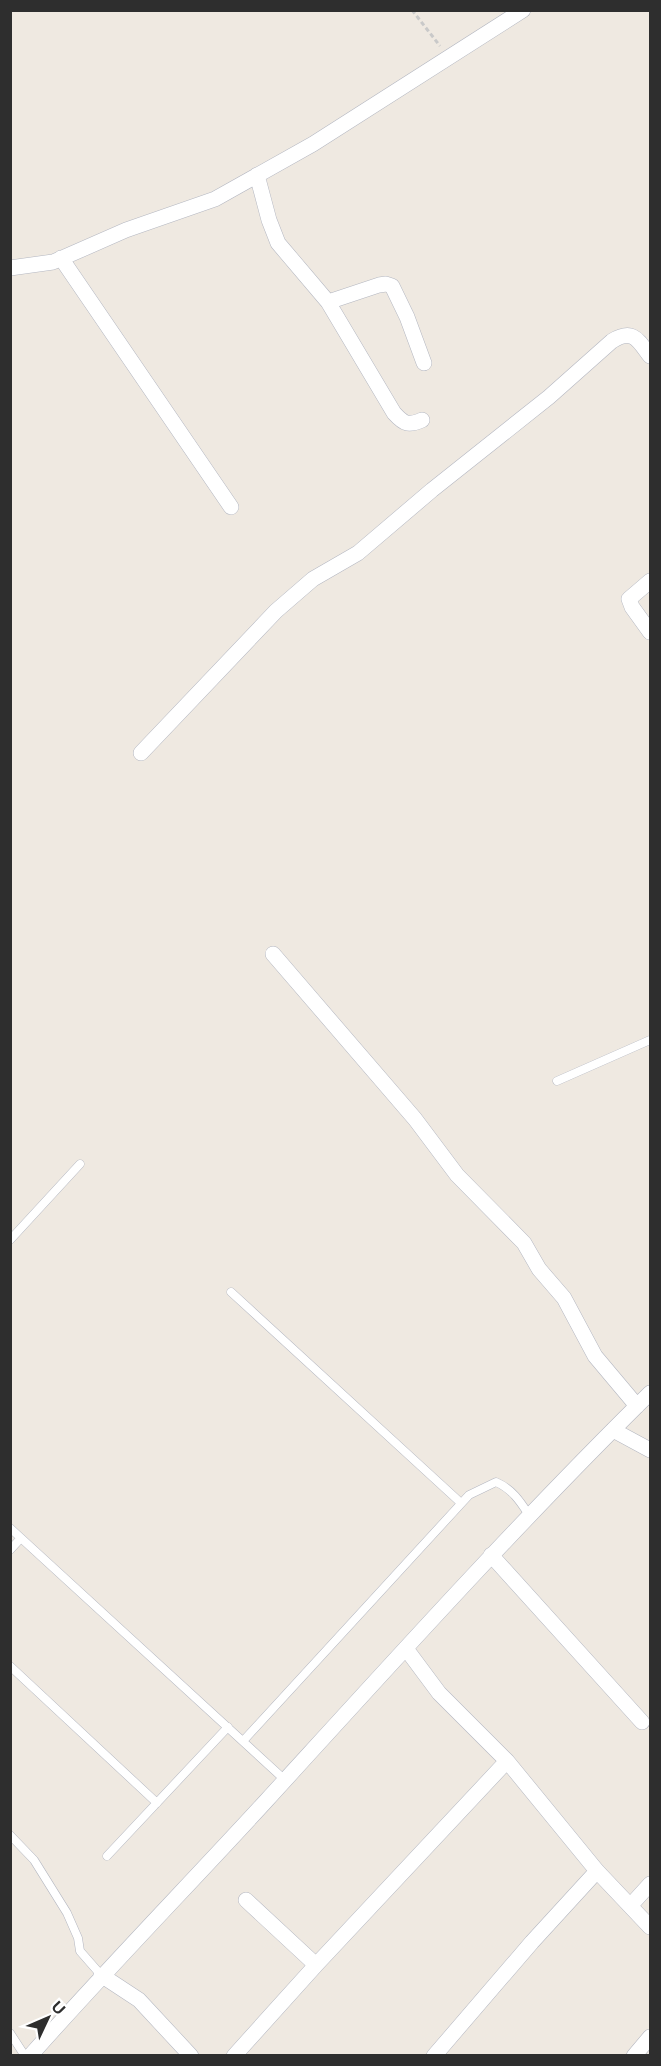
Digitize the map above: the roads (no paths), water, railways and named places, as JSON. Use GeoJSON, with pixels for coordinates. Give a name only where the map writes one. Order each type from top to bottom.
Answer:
{"type":"FeatureCollection","features":[{"type":"Feature","properties":{"kind":"street"},"geometry":{"type":"LineString","coordinates":[[10,268],[53,262],[126,230],[215,199],[313,144],[523,10]]}},
{"type":"Feature","properties":{"kind":"street"},"geometry":{"type":"LineString","coordinates":[[257,175],[269,220],[278,243],[328,302],[394,413],[403,423],[411,425],[422,420]]}},
{"type":"Feature","properties":{"kind":"street"},"geometry":{"type":"LineString","coordinates":[[61,258],[231,507]]}},
{"type":"Feature","properties":{"kind":"street"},"geometry":{"type":"LineString","coordinates":[[328,302],[379,285],[392,286],[407,317],[424,363]]}},
{"type":"Feature","properties":{"kind":"street"},"geometry":{"type":"LineString","coordinates":[[141,753],[276,611],[306,585],[358,553],[440,483],[549,397],[612,341],[629,334],[635,337],[651,356]]}},
{"type":"Feature","properties":{"kind":"street"},"geometry":{"type":"LineString","coordinates":[[651,582],[629,599],[632,607],[651,632]]}},
{"type":"Feature","properties":{"kind":"street"},"geometry":{"type":"LineString","coordinates":[[273,954],[415,1119],[457,1175],[524,1243],[539,1269],[564,1298],[595,1356],[637,1406]]}},
{"type":"Feature","properties":{"kind":"street"},"geometry":{"type":"LineString","coordinates":[[30,2055],[101,1975],[406,1650],[491,1555],[651,1393]]}},
{"type":"Feature","properties":{"kind":"street"},"geometry":{"type":"LineString","coordinates":[[613,1430],[651,1450]]}},
{"type":"Feature","properties":{"kind":"street"},"geometry":{"type":"LineString","coordinates":[[491,1555],[642,1722]]}},
{"type":"Feature","properties":{"kind":"street"},"geometry":{"type":"LineString","coordinates":[[406,1650],[438,1693],[507,1761],[597,1871],[651,1928]]}},
{"type":"Feature","properties":{"kind":"street"},"geometry":{"type":"LineString","coordinates":[[234,2055],[507,1761]]}},
{"type":"Feature","properties":{"kind":"street"},"geometry":{"type":"LineString","coordinates":[[434,2055],[597,1871]]}},
{"type":"Feature","properties":{"kind":"street"},"geometry":{"type":"LineString","coordinates":[[631,1905],[651,1884]]}},
{"type":"Feature","properties":{"kind":"street"},"geometry":{"type":"LineString","coordinates":[[246,1900],[316,1965]]}},
{"type":"Feature","properties":{"kind":"street"},"geometry":{"type":"LineString","coordinates":[[101,1975],[139,2000],[191,2055]]}},
{"type":"Feature","properties":{"kind":"street"},"geometry":{"type":"LineString","coordinates":[[634,2055],[651,2037]]}},
{"type":"Feature","properties":{"kind":"lane"},"geometry":{"type":"LineString","coordinates":[[557,1081],[651,1040]]}},
{"type":"Feature","properties":{"kind":"lane"},"geometry":{"type":"LineString","coordinates":[[10,1240],[80,1164]]}},
{"type":"Feature","properties":{"kind":"lane"},"geometry":{"type":"LineString","coordinates":[[231,1292],[461,1503]]}},
{"type":"Feature","properties":{"kind":"lane"},"geometry":{"type":"LineString","coordinates":[[244,1740],[468,1495],[496,1482],[507,1487],[519,1499],[529,1515]]}},
{"type":"Feature","properties":{"kind":"lane"},"geometry":{"type":"LineString","coordinates":[[10,1528],[285,1780]]}},
{"type":"Feature","properties":{"kind":"lane"},"geometry":{"type":"LineString","coordinates":[[10,1550],[21,1538]]}},
{"type":"Feature","properties":{"kind":"lane"},"geometry":{"type":"LineString","coordinates":[[10,1666],[157,1803]]}},
{"type":"Feature","properties":{"kind":"lane"},"geometry":{"type":"LineString","coordinates":[[106,1856],[228,1728]]}},
{"type":"Feature","properties":{"kind":"lane"},"geometry":{"type":"LineString","coordinates":[[10,1835],[34,1860],[68,1913],[78,1938],[80,1951],[101,1975]]}},
{"type":"Feature","properties":{"kind":"lane"},"geometry":{"type":"LineString","coordinates":[[10,2033],[25,2055]]}}]}
